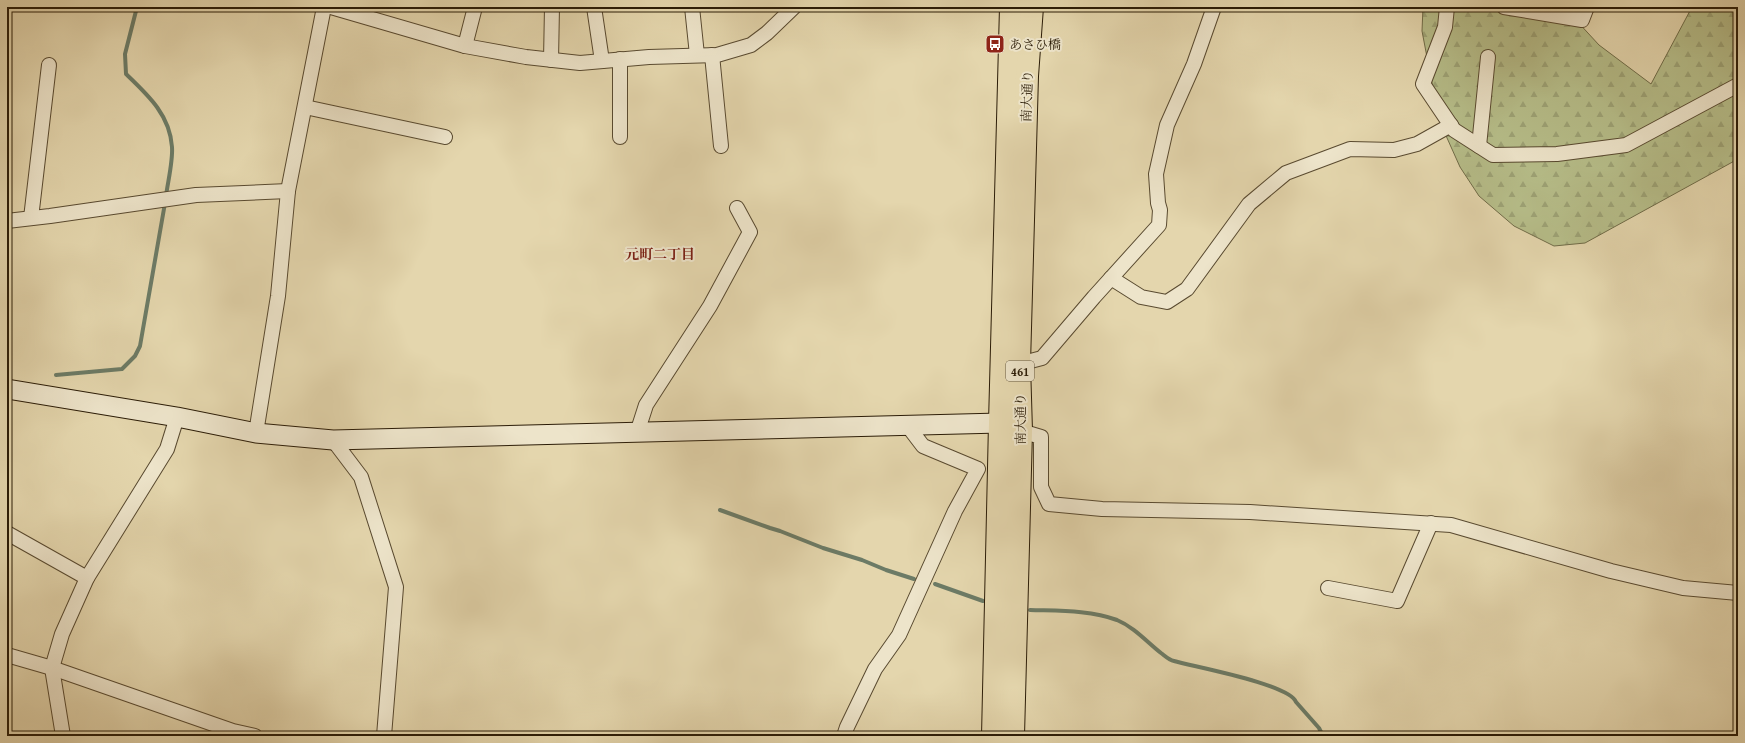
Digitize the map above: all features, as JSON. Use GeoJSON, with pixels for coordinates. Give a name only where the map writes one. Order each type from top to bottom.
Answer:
{"type":"FeatureCollection","features":[{"type":"Feature","properties":{"kind":"highway","name":"南大通り"},"geometry":{"type":"LineString","coordinates":[[993,736],[1011,7]]}},
{"type":"Feature","properties":{"kind":"highway","name":"南大通り"},"geometry":{"type":"LineString","coordinates":[[1013,736],[1021,431],[1019,364],[1027,76],[1032,7]]}},
{"type":"Feature","properties":{"kind":"street"},"geometry":{"type":"LineString","coordinates":[[256,433],[278,296],[288,192],[324,7]]}},
{"type":"Feature","properties":{"kind":"street"},"geometry":{"type":"LineString","coordinates":[[331,7],[465,46],[551,60],[580,63],[620,59],[712,55],[751,45],[767,33],[794,7]]}},
{"type":"Feature","properties":{"kind":"street"},"geometry":{"type":"LineString","coordinates":[[465,46],[475,7]]}},
{"type":"Feature","properties":{"kind":"street"},"geometry":{"type":"LineString","coordinates":[[551,60],[552,7]]}},
{"type":"Feature","properties":{"kind":"street"},"geometry":{"type":"LineString","coordinates":[[594,7],[602,61]]}},
{"type":"Feature","properties":{"kind":"street"},"geometry":{"type":"LineString","coordinates":[[692,7],[697,55]]}},
{"type":"Feature","properties":{"kind":"street"},"geometry":{"type":"LineString","coordinates":[[1019,364],[1042,358],[1159,225],[1160,210],[1158,203],[1156,174],[1167,124],[1194,64],[1214,7]]}},
{"type":"Feature","properties":{"kind":"street"},"geometry":{"type":"LineString","coordinates":[[1447,7],[1445,27],[1424,84],[1454,130],[1493,155],[1557,154],[1626,145],[1738,85]]}},
{"type":"Feature","properties":{"kind":"street"},"geometry":{"type":"LineString","coordinates":[[1504,7],[1582,20],[1587,7]]}},
{"type":"Feature","properties":{"kind":"street"},"geometry":{"type":"LineString","coordinates":[[712,55],[721,146]]}},
{"type":"Feature","properties":{"kind":"street"},"geometry":{"type":"LineString","coordinates":[[1479,146],[1488,57]]}},
{"type":"Feature","properties":{"kind":"street"},"geometry":{"type":"LineString","coordinates":[[620,59],[620,137]]}},
{"type":"Feature","properties":{"kind":"street"},"geometry":{"type":"LineString","coordinates":[[31,218],[49,65]]}},
{"type":"Feature","properties":{"kind":"street"},"geometry":{"type":"LineString","coordinates":[[305,107],[445,136]]}},
{"type":"Feature","properties":{"kind":"street"},"geometry":{"type":"LineString","coordinates":[[1111,278],[1141,298],[1167,302],[1187,289],[1249,204],[1286,173],[1350,149],[1394,150],[1417,144],[1451,125]]}},
{"type":"Feature","properties":{"kind":"street"},"geometry":{"type":"LineString","coordinates":[[7,221],[196,195],[288,192]]}},
{"type":"Feature","properties":{"kind":"street"},"geometry":{"type":"LineString","coordinates":[[637,432],[646,405],[710,306],[750,232],[737,208]]}},
{"type":"Feature","properties":{"kind":"street"},"geometry":{"type":"LineString","coordinates":[[7,389],[177,417],[256,433],[333,440],[1000,423],[1041,437],[1041,487],[1050,504],[1102,509],[1250,512],[1431,523],[1451,526],[1611,571],[1684,588],[1738,592]]}},
{"type":"Feature","properties":{"kind":"street"},"geometry":{"type":"LineString","coordinates":[[63,736],[52,668],[62,634],[88,578],[167,449],[177,417]]}},
{"type":"Feature","properties":{"kind":"street"},"geometry":{"type":"LineString","coordinates":[[844,736],[874,669],[899,635],[955,511],[978,469],[922,446],[907,426]]}},
{"type":"Feature","properties":{"kind":"street"},"geometry":{"type":"LineString","coordinates":[[333,440],[361,478],[396,587],[384,736]]}},
{"type":"Feature","properties":{"kind":"street"},"geometry":{"type":"LineString","coordinates":[[1328,588],[1397,601],[1431,523]]}},
{"type":"Feature","properties":{"kind":"street"},"geometry":{"type":"LineString","coordinates":[[7,533],[88,578]]}},
{"type":"Feature","properties":{"kind":"street"},"geometry":{"type":"LineString","coordinates":[[7,655],[52,668],[233,734],[255,736]]}},
{"type":"Feature","properties":{"kind":"green space"},"geometry":{"type":"Polygon","coordinates":[[[1423,7],[1564,7],[1599,45],[1651,84],[1692,7],[1738,7],[1738,159],[1585,243],[1554,246],[1514,226],[1479,196],[1460,167],[1439,120],[1422,31],[1423,7]]]}},
{"type":"Feature","properties":{"kind":"waterway"},"geometry":{"type":"LineString","coordinates":[[137,7],[125,54],[126,74],[150,98],[167,125],[172,153],[166,196]]}},
{"type":"Feature","properties":{"kind":"waterway"},"geometry":{"type":"LineString","coordinates":[[56,375],[122,369],[135,356],[140,346],[165,203]]}},
{"type":"Feature","properties":{"kind":"waterway"},"geometry":{"type":"LineString","coordinates":[[720,510],[823,548],[862,560],[914,579]]}},
{"type":"Feature","properties":{"kind":"waterway"},"geometry":{"type":"LineString","coordinates":[[935,584],[983,601]]}},
{"type":"Feature","properties":{"kind":"waterway"},"geometry":{"type":"LineString","coordinates":[[1030,610],[1096,614],[1117,620],[1135,631],[1170,660],[1240,677],[1277,689],[1290,695],[1319,728],[1323,736]]}},
{"type":"Feature","properties":{"kind":"place","name":"あさひ橋"},"geometry":{"type":"Point","coordinates":[995,44]}},
{"type":"Feature","properties":{"kind":"district","name":"元町二丁目"},"geometry":{"type":"Point","coordinates":[660,254]}}]}
